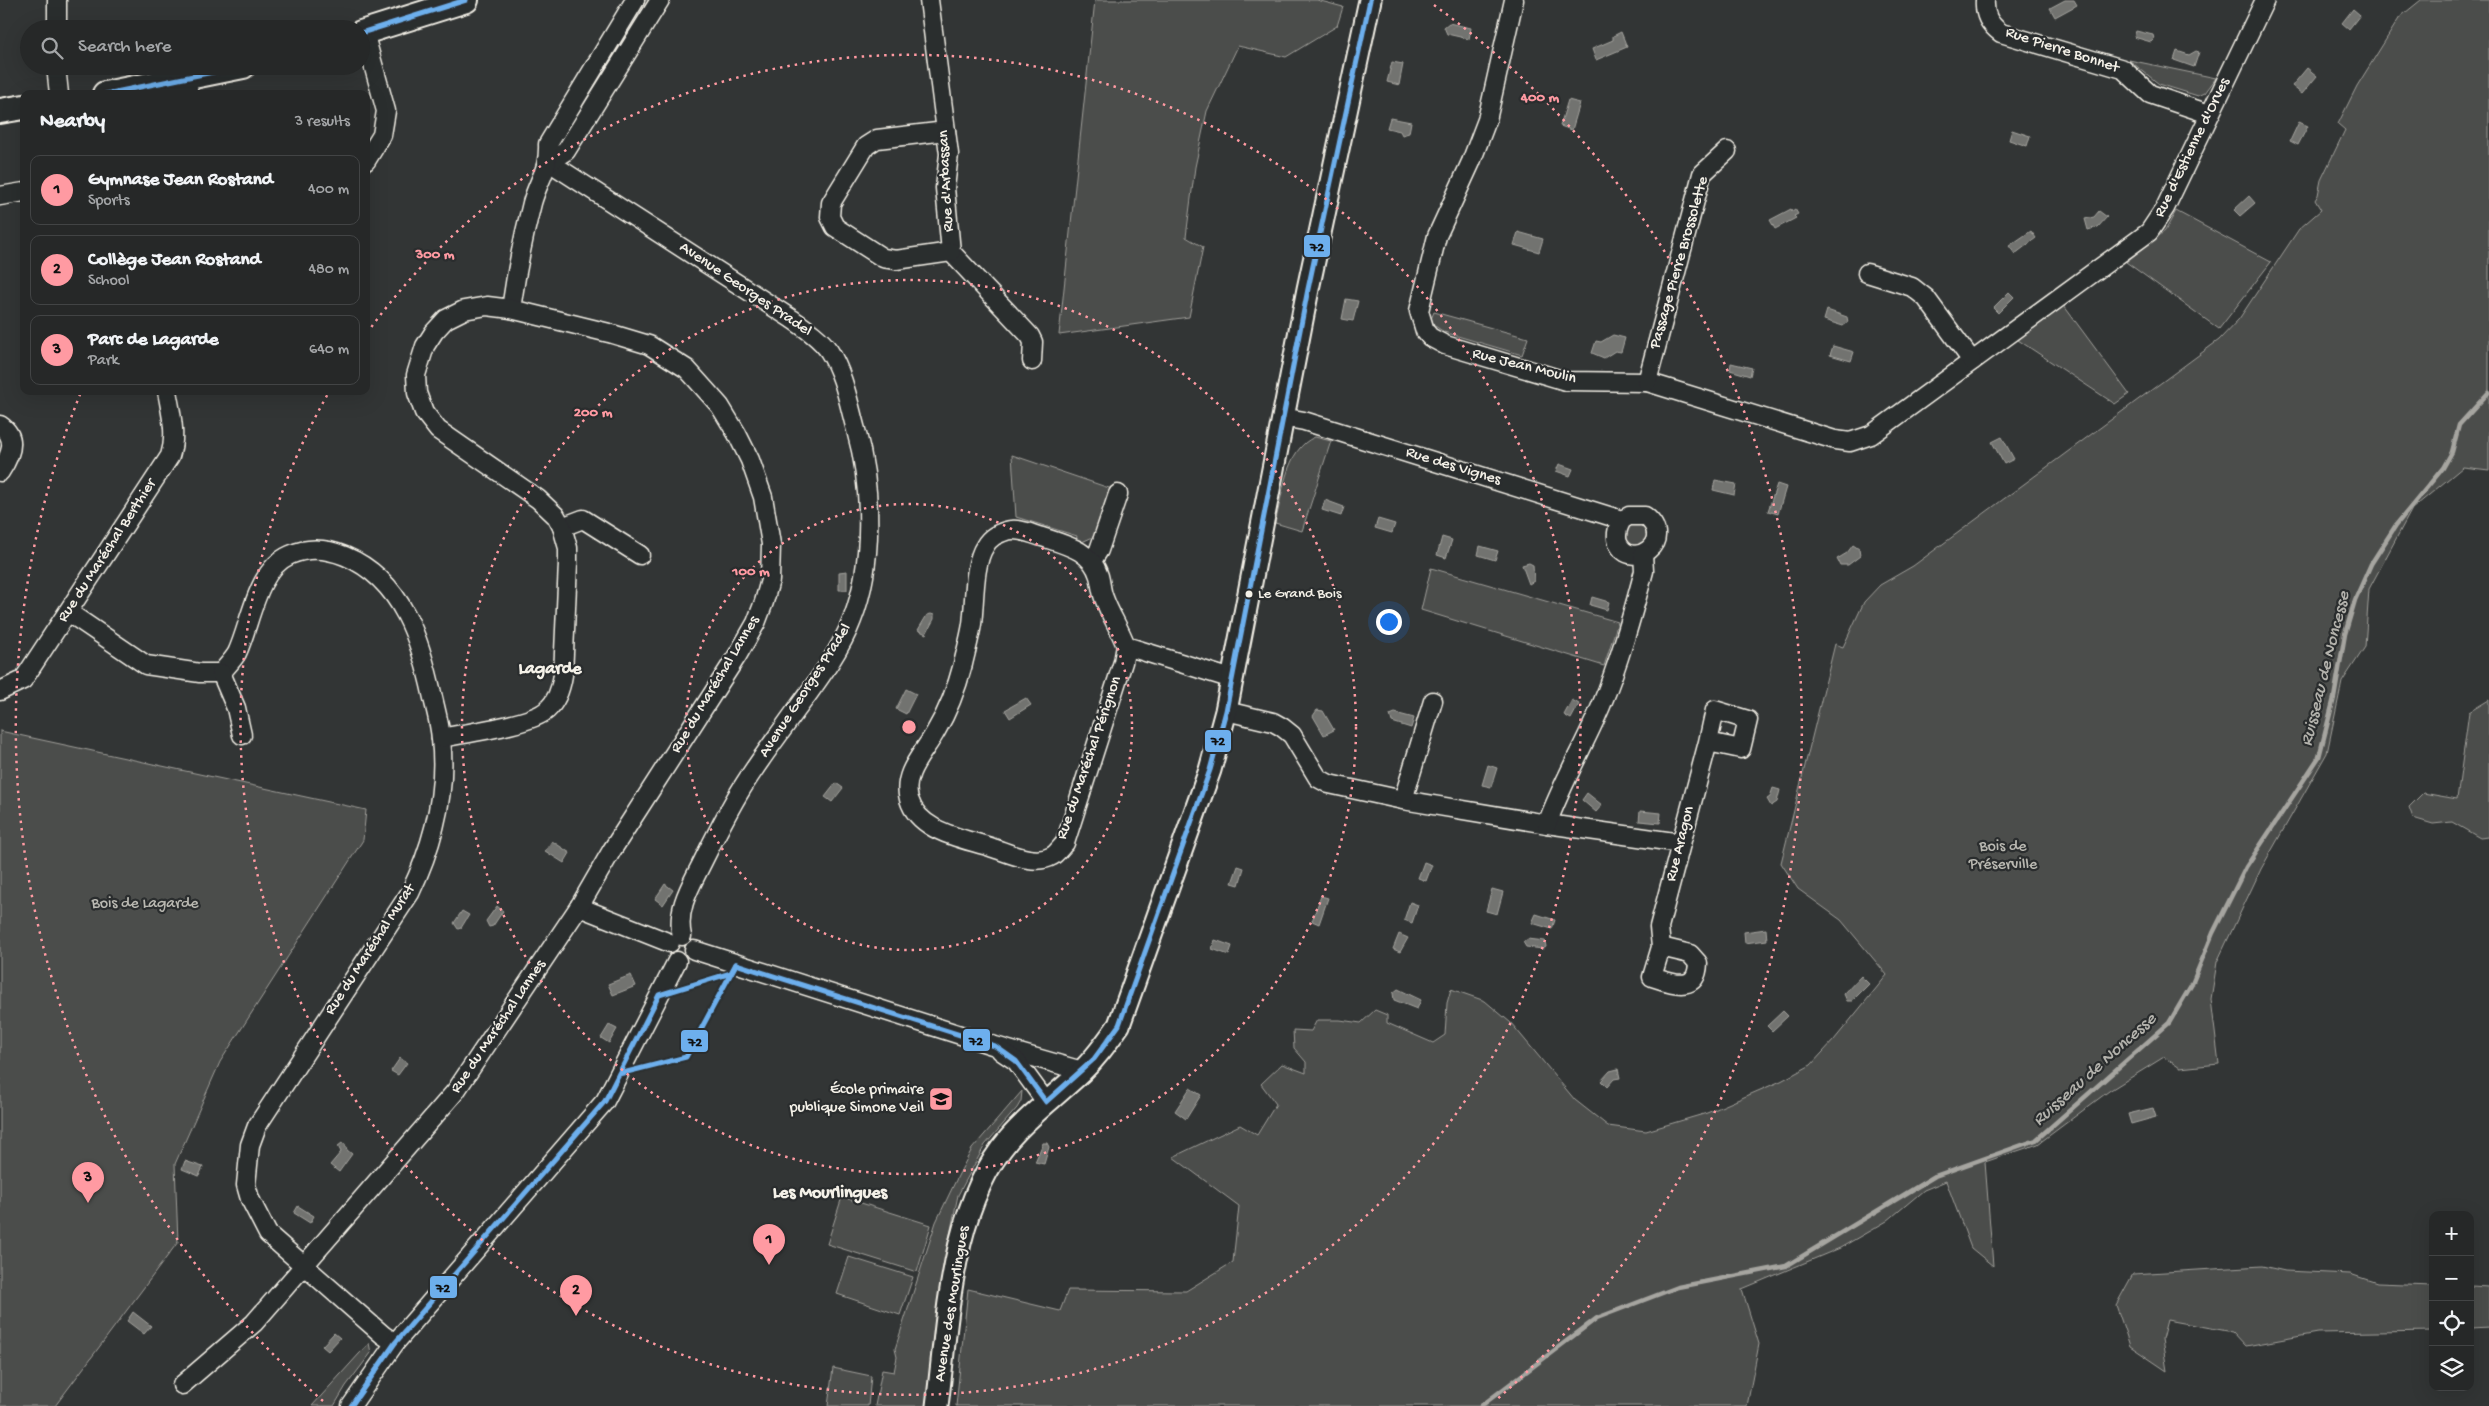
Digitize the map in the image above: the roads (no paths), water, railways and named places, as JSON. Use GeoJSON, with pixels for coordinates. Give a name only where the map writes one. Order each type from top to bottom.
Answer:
{"type":"FeatureCollection","features":[{"type":"Feature","properties":{"kind":"main road"},"geometry":{"type":"LineString","coordinates":[[370,31],[466,0]]}},
{"type":"Feature","properties":{"kind":"main road"},"geometry":{"type":"LineString","coordinates":[[146,90],[188,86],[218,75]]}},
{"type":"Feature","properties":{"kind":"main road"},"geometry":{"type":"LineString","coordinates":[[0,111],[20,108]]}},
{"type":"Feature","properties":{"kind":"street"},"geometry":{"type":"LineString","coordinates":[[57,0],[57,20]]}},
{"type":"Feature","properties":{"kind":"street"},"geometry":{"type":"LineString","coordinates":[[511,309],[517,264],[531,209],[549,162],[548,144],[635,0]]}},
{"type":"Feature","properties":{"kind":"street"},"geometry":{"type":"LineString","coordinates":[[549,162],[566,152],[660,0]]}},
{"type":"Feature","properties":{"kind":"street","name":"Rue d'Arbassan"},"geometry":{"type":"LineString","coordinates":[[928,0],[949,154],[945,188],[951,252],[1030,336],[1033,342],[1032,361]]}},
{"type":"Feature","properties":{"kind":"street","name":"Avenue des Mourlingues"},"geometry":{"type":"LineString","coordinates":[[937,1406],[955,1266],[967,1216],[981,1183],[996,1156],[1019,1127],[1082,1071],[1105,1046],[1119,1025],[1210,770],[1226,711],[1282,416],[1370,0]]}},
{"type":"Feature","properties":{"kind":"street","name":"Rue Jean Moulin"},"geometry":{"type":"LineString","coordinates":[[1514,0],[1487,120],[1471,162],[1437,236],[1419,311],[1421,321],[1430,337],[1445,345],[1550,377],[1581,382],[1647,382],[1835,440],[1850,442],[1871,435],[1972,361]]}},
{"type":"Feature","properties":{"kind":"street","name":"Rue Pierre Bonnet"},"geometry":{"type":"LineString","coordinates":[[1985,0],[1987,17],[1993,27],[2001,33],[2123,69],[2150,94],[2209,114]]}},
{"type":"Feature","properties":{"kind":"street","name":"Rue d'Estienne d'Orves"},"geometry":{"type":"LineString","coordinates":[[1972,361],[2148,232],[2165,208],[2265,0]]}},
{"type":"Feature","properties":{"kind":"street"},"geometry":{"type":"LineString","coordinates":[[370,57],[386,111],[382,135],[370,154]]}},
{"type":"Feature","properties":{"kind":"street"},"geometry":{"type":"LineString","coordinates":[[57,75],[59,90]]}},
{"type":"Feature","properties":{"kind":"street"},"geometry":{"type":"LineString","coordinates":[[946,130],[877,139],[866,146],[831,203],[830,217],[835,227],[883,258],[896,260],[951,252]]}},
{"type":"Feature","properties":{"kind":"street","name":"Passage Pierre Brossolette"},"geometry":{"type":"LineString","coordinates":[[1647,382],[1702,174],[1727,152]]}},
{"type":"Feature","properties":{"kind":"street","name":"Avenue Georges Pradel"},"geometry":{"type":"LineString","coordinates":[[549,162],[792,319],[820,340],[829,351],[841,379],[861,449],[868,506],[861,596],[851,623],[831,658],[742,788],[720,828],[685,898],[676,940],[669,952],[677,960]]}},
{"type":"Feature","properties":{"kind":"street"},"geometry":{"type":"LineString","coordinates":[[0,196],[20,193]]}},
{"type":"Feature","properties":{"kind":"street"},"geometry":{"type":"LineString","coordinates":[[1867,273],[1912,287],[1926,298],[1972,361]]}},
{"type":"Feature","properties":{"kind":"street","name":"Rue du Maréchal Lannes"},"geometry":{"type":"LineString","coordinates":[[182,1385],[254,1323],[455,1092],[579,907],[612,850],[756,623],[770,580],[771,544],[766,508],[750,460],[720,406],[687,369],[650,345],[511,309],[487,306],[464,310],[446,319],[434,332],[420,360],[416,375],[418,393],[424,412],[438,430],[538,500],[556,516],[562,527],[568,548],[563,675],[561,687],[555,699],[546,711],[525,720],[441,738]]}},
{"type":"Feature","properties":{"kind":"street","name":"Rue du Maréchal Berthier"},"geometry":{"type":"LineString","coordinates":[[0,691],[23,680],[170,456],[174,444],[174,429],[167,395]]}},
{"type":"Feature","properties":{"kind":"street","name":"Rue des Vignes"},"geometry":{"type":"LineString","coordinates":[[1282,416],[1304,421],[1622,520],[1637,515],[1644,516],[1655,528],[1654,543],[1643,554],[1644,571],[1610,682],[1600,707],[1559,791],[1547,824]]}},
{"type":"Feature","properties":{"kind":"street"},"geometry":{"type":"LineString","coordinates":[[0,425],[9,435],[12,452],[0,472]]}},
{"type":"Feature","properties":{"kind":"street"},"geometry":{"type":"LineString","coordinates":[[1118,494],[1099,550],[1092,561],[1098,575],[1103,596],[1120,629],[1126,646],[1232,679]]}},
{"type":"Feature","properties":{"kind":"street"},"geometry":{"type":"LineString","coordinates":[[562,527],[583,519],[640,555]]}},
{"type":"Feature","properties":{"kind":"street"},"geometry":{"type":"LineString","coordinates":[[1622,520],[1616,536],[1619,545],[1625,551],[1643,554]]}},
{"type":"Feature","properties":{"kind":"street","name":"Rue du Maréchal Pérignon"},"geometry":{"type":"LineString","coordinates":[[1092,561],[1070,546],[1021,530],[1008,530],[994,535],[984,546],[978,564],[972,624],[962,666],[947,709],[936,732],[914,764],[907,784],[908,799],[915,813],[927,825],[948,834],[1021,857],[1037,860],[1052,856],[1065,843],[1123,662],[1126,646]]}},
{"type":"Feature","properties":{"kind":"street","name":"Rue du Maréchal Murat"},"geometry":{"type":"LineString","coordinates":[[221,673],[237,654],[250,614],[267,574],[289,556],[308,550],[332,551],[360,562],[385,582],[406,612],[421,646],[441,738],[441,781],[437,817],[420,872],[410,893],[266,1112],[250,1145],[246,1184],[250,1199],[268,1234],[383,1335],[395,1343]]}},
{"type":"Feature","properties":{"kind":"street"},"geometry":{"type":"LineString","coordinates":[[68,612],[146,664],[200,673],[221,673],[236,708],[242,735]]}},
{"type":"Feature","properties":{"kind":"street"},"geometry":{"type":"LineString","coordinates":[[1403,800],[1433,701]]}},
{"type":"Feature","properties":{"kind":"street"},"geometry":{"type":"LineString","coordinates":[[1226,711],[1273,722],[1282,727],[1292,735],[1318,778],[1329,784],[1403,800],[1547,824],[1681,843]]}},
{"type":"Feature","properties":{"kind":"street","name":"Rue Aragon"},"geometry":{"type":"LineString","coordinates":[[1661,947],[1659,927],[1708,742]]}},
{"type":"Feature","properties":{"kind":"street"},"geometry":{"type":"LineString","coordinates":[[579,907],[676,940],[690,939],[694,950]]}},
{"type":"Feature","properties":{"kind":"street"},"geometry":{"type":"LineString","coordinates":[[350,1406],[395,1343],[604,1101],[677,960],[688,960],[694,950]]}},
{"type":"Feature","properties":{"kind":"street"},"geometry":{"type":"LineString","coordinates":[[694,950],[995,1046],[1082,1071]]}},
{"type":"Feature","properties":{"kind":"street"},"geometry":{"type":"LineString","coordinates":[[995,1046],[1016,1062],[1046,1102]]}},
{"type":"Feature","properties":{"kind":"waterway","name":"Ruisseau de Noncesse"},"geometry":{"type":"LineString","coordinates":[[1481,1406],[1597,1318],[1678,1287],[1786,1266],[1935,1176],[2036,1140],[2169,1023],[2192,984],[2213,933],[2246,867],[2319,757],[2334,698],[2345,634],[2355,600],[2371,564],[2396,525],[2443,468],[2452,452],[2459,425],[2489,392]]}},
{"type":"Feature","properties":{"kind":"place","name":"Le Grand Bois"},"geometry":{"type":"Point","coordinates":[1249,594]}},
{"type":"Feature","properties":{"kind":"place","name":"École primaire publique Simone Veil"},"geometry":{"type":"Point","coordinates":[941,1099]}},
{"type":"Feature","properties":{"kind":"place","name":"Parc de Lagarde"},"geometry":{"type":"Point","coordinates":[88,1203]}},
{"type":"Feature","properties":{"kind":"place","name":"Gymnase Jean Rostand"},"geometry":{"type":"Point","coordinates":[769,1265]}},
{"type":"Feature","properties":{"kind":"place","name":"Collège Jean Rostand"},"geometry":{"type":"Point","coordinates":[576,1316]}},
{"type":"Feature","properties":{"kind":"district","name":"Lagarde"},"geometry":{"type":"Point","coordinates":[550,669]}},
{"type":"Feature","properties":{"kind":"district","name":"Les Mourlingues"},"geometry":{"type":"Point","coordinates":[830,1193]}},
{"type":"Feature","properties":{"kind":"park label","name":"Bois de Préserville"},"geometry":{"type":"Point","coordinates":[2003,856]}},
{"type":"Feature","properties":{"kind":"park label","name":"Bois de Lagarde"},"geometry":{"type":"Point","coordinates":[145,904]}}]}
